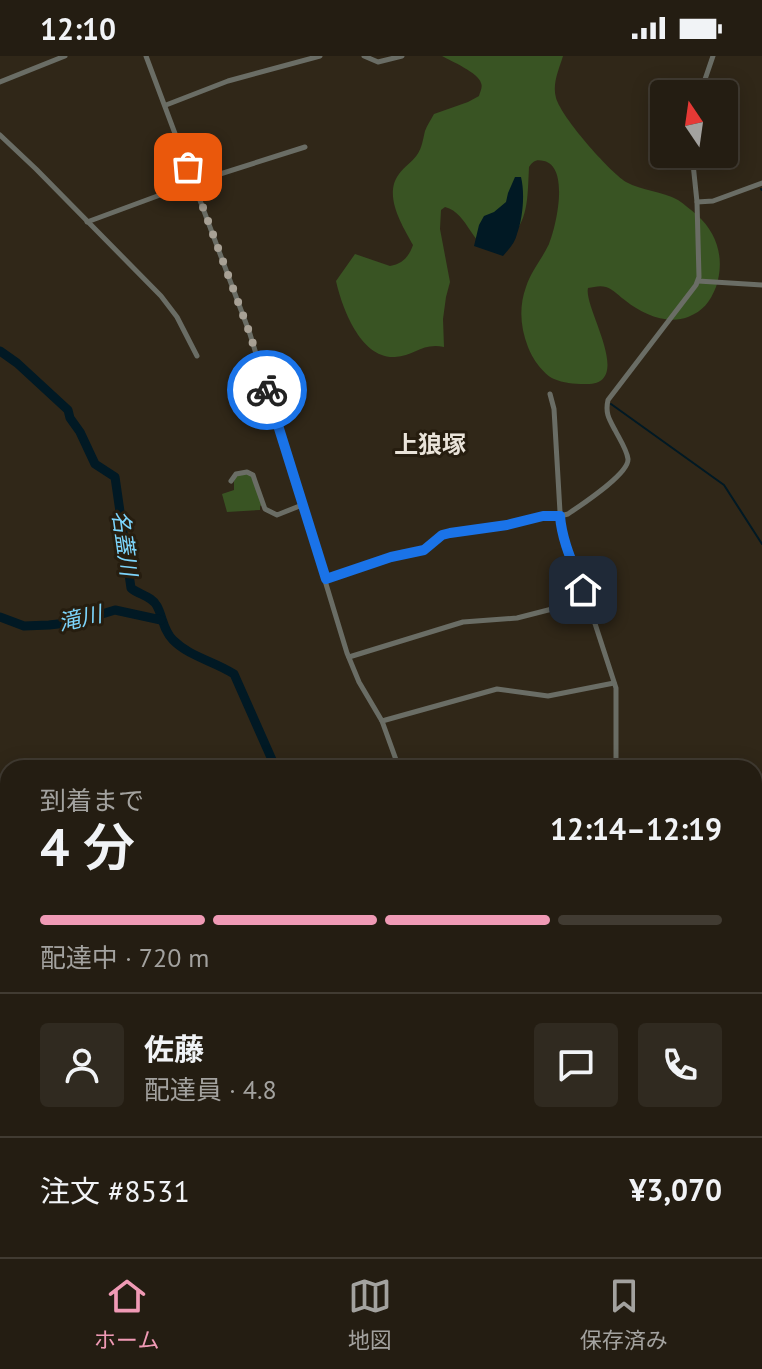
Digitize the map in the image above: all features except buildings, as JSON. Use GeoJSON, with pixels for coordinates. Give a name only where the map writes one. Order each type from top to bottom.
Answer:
{"type":"FeatureCollection","features":[{"type":"Feature","properties":{"kind":"street"},"geometry":{"type":"LineString","coordinates":[[0,82],[65,56]]}},
{"type":"Feature","properties":{"kind":"street"},"geometry":{"type":"LineString","coordinates":[[146,56],[250,334],[349,657],[359,682],[382,721],[396,760]]}},
{"type":"Feature","properties":{"kind":"street"},"geometry":{"type":"LineString","coordinates":[[166,105],[228,81],[318,56]]}},
{"type":"Feature","properties":{"kind":"street"},"geometry":{"type":"LineString","coordinates":[[364,56],[378,62],[402,56]]}},
{"type":"Feature","properties":{"kind":"street"},"geometry":{"type":"LineString","coordinates":[[705,80],[713,56]]}},
{"type":"Feature","properties":{"kind":"street"},"geometry":{"type":"LineString","coordinates":[[0,135],[161,296],[177,317],[197,356]]}},
{"type":"Feature","properties":{"kind":"street"},"geometry":{"type":"LineString","coordinates":[[87,222],[305,147]]}},
{"type":"Feature","properties":{"kind":"street"},"geometry":{"type":"LineString","coordinates":[[326,579],[391,557],[424,550],[442,535],[568,514],[627,466],[627,455],[607,414],[608,400],[698,281],[693,168]]}},
{"type":"Feature","properties":{"kind":"street"},"geometry":{"type":"LineString","coordinates":[[697,202],[713,201],[762,183]]}},
{"type":"Feature","properties":{"kind":"street"},"geometry":{"type":"LineString","coordinates":[[698,281],[762,285]]}},
{"type":"Feature","properties":{"kind":"street"},"geometry":{"type":"LineString","coordinates":[[550,394],[554,409],[561,529],[614,683],[616,760]]}},
{"type":"Feature","properties":{"kind":"street"},"geometry":{"type":"LineString","coordinates":[[231,481],[236,474],[247,472],[253,475],[265,509],[277,515],[302,505]]}},
{"type":"Feature","properties":{"kind":"street"},"geometry":{"type":"LineString","coordinates":[[349,657],[463,622],[530,616],[586,596]]}},
{"type":"Feature","properties":{"kind":"street"},"geometry":{"type":"LineString","coordinates":[[382,721],[497,689],[556,695],[614,683]]}},
{"type":"Feature","properties":{"kind":"green space"},"geometry":{"type":"Polygon","coordinates":[[[442,56],[563,56],[555,82],[556,98],[586,143],[626,182],[678,200],[710,230],[718,248],[720,267],[716,287],[705,305],[688,317],[663,319],[639,310],[609,288],[588,288],[604,345],[606,373],[599,382],[584,384],[554,379],[546,373],[530,351],[521,317],[528,281],[552,236],[559,198],[557,174],[552,166],[537,160],[529,167],[521,223],[497,252],[482,245],[460,216],[445,207],[441,210],[440,229],[450,282],[443,319],[444,347],[430,346],[395,357],[372,350],[348,317],[336,281],[355,254],[390,266],[401,262],[413,245],[393,200],[395,182],[419,152],[434,114],[468,102],[479,96],[482,88],[475,75],[442,56]]]}},
{"type":"Feature","properties":{"kind":"green space"},"geometry":{"type":"Polygon","coordinates":[[[251,475],[262,505],[260,510],[227,512],[222,494],[234,490],[236,476],[251,475]]]}},
{"type":"Feature","properties":{"kind":"water"},"geometry":{"type":"Polygon","coordinates":[[[515,177],[521,177],[523,198],[521,221],[513,243],[503,256],[474,246],[484,216],[506,202],[515,177]]]}},
{"type":"Feature","properties":{"kind":"waterway","name":"名蓋川"},"geometry":{"type":"LineString","coordinates":[[0,351],[68,410],[95,464],[115,477],[131,588],[155,603],[167,632],[180,646],[234,674],[272,760]]}},
{"type":"Feature","properties":{"kind":"waterway"},"geometry":{"type":"LineString","coordinates":[[611,404],[724,485],[762,544]]}},
{"type":"Feature","properties":{"kind":"waterway","name":"滝川"},"geometry":{"type":"LineString","coordinates":[[0,617],[24,626],[49,625],[76,622],[115,610],[161,620]]}},
{"type":"Feature","properties":{"kind":"way so far"},"geometry":{"type":"LineString","coordinates":[[188,167],[250,334],[267,390]]}},
{"type":"Feature","properties":{"kind":"district","name":"上狼塚"},"geometry":{"type":"Point","coordinates":[430,445]}},
{"type":"Feature","properties":{"kind":"route"},"geometry":{"type":"LineString","coordinates":[[267,390],[326,579],[391,557],[424,550],[442,535],[551,515],[560,516],[565,542],[583,590]]}}]}
